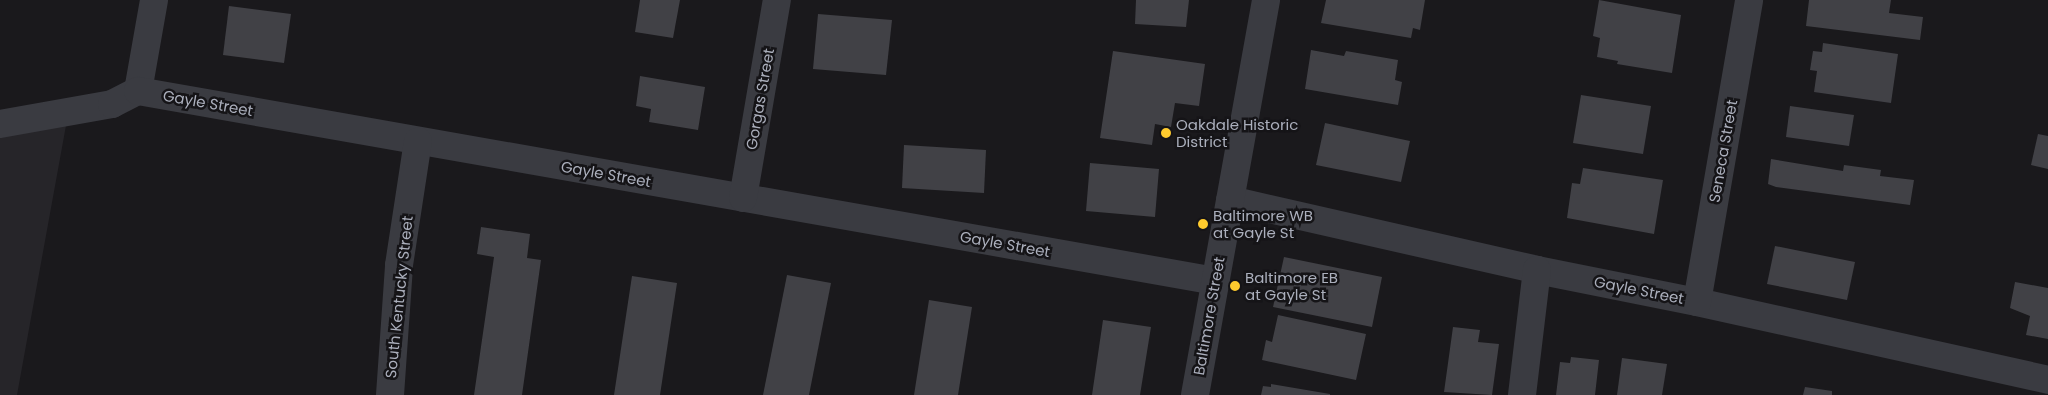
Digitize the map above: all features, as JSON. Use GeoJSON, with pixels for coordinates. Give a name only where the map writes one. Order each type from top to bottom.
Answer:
{"type":"FeatureCollection","features":[{"type":"Feature","properties":{"kind":"street"},"geometry":{"type":"LineString","coordinates":[[0,124],[112,104],[138,91],[154,0]]}},
{"type":"Feature","properties":{"kind":"street","name":"Gorgas Street"},"geometry":{"type":"LineString","coordinates":[[743,198],[777,0]]}},
{"type":"Feature","properties":{"kind":"street","name":"Baltimore Street"},"geometry":{"type":"LineString","coordinates":[[1195,395],[1266,0]]}},
{"type":"Feature","properties":{"kind":"street","name":"Seneca Street"},"geometry":{"type":"LineString","coordinates":[[1697,302],[1749,0]]}},
{"type":"Feature","properties":{"kind":"street","name":"Gayle Street"},"geometry":{"type":"LineString","coordinates":[[138,91],[1216,281]]}},
{"type":"Feature","properties":{"kind":"street","name":"South Kentucky Street"},"geometry":{"type":"LineString","coordinates":[[390,395],[399,265],[418,140]]}},
{"type":"Feature","properties":{"kind":"street","name":"Gayle Street"},"geometry":{"type":"LineString","coordinates":[[1230,200],[1537,270],[1697,302],[2048,380]]}},
{"type":"Feature","properties":{"kind":"street"},"geometry":{"type":"LineString","coordinates":[[1522,395],[1537,270]]}},
{"type":"Feature","properties":{"kind":"shaded area"},"geometry":{"type":"Polygon","coordinates":[[[67,120],[17,395],[0,395],[0,135],[67,120]]]}},
{"type":"Feature","properties":{"kind":"building"},"geometry":{"type":"Polygon","coordinates":[[[640,0],[680,0],[673,38],[635,32],[640,0]]]}},
{"type":"Feature","properties":{"kind":"building"},"geometry":{"type":"Polygon","coordinates":[[[1136,0],[1189,0],[1186,27],[1135,24],[1136,0]]]}},
{"type":"Feature","properties":{"kind":"building"},"geometry":{"type":"Polygon","coordinates":[[[1326,0],[1425,0],[1420,30],[1413,28],[1411,38],[1321,23],[1326,0]]]}},
{"type":"Feature","properties":{"kind":"building"},"geometry":{"type":"Polygon","coordinates":[[[1599,0],[1681,15],[1672,73],[1617,64],[1618,61],[1597,57],[1600,38],[1593,36],[1599,0]]]}},
{"type":"Feature","properties":{"kind":"building"},"geometry":{"type":"Polygon","coordinates":[[[1809,0],[1891,0],[1889,13],[1923,17],[1920,40],[1806,26],[1809,0]]]}},
{"type":"Feature","properties":{"kind":"building"},"geometry":{"type":"Polygon","coordinates":[[[229,6],[291,14],[284,63],[223,55],[229,6]]]}},
{"type":"Feature","properties":{"kind":"building"},"geometry":{"type":"Polygon","coordinates":[[[818,14],[892,20],[886,75],[813,69],[818,14]]]}},
{"type":"Feature","properties":{"kind":"building"},"geometry":{"type":"Polygon","coordinates":[[[1823,43],[1898,54],[1891,103],[1814,92],[1817,71],[1810,70],[1813,51],[1822,52],[1823,43]]]}},
{"type":"Feature","properties":{"kind":"building"},"geometry":{"type":"Polygon","coordinates":[[[1311,50],[1344,56],[1346,51],[1398,60],[1395,80],[1402,82],[1398,105],[1305,89],[1311,50]]]}},
{"type":"Feature","properties":{"kind":"building"},"geometry":{"type":"Polygon","coordinates":[[[1113,51],[1205,64],[1199,106],[1175,103],[1171,127],[1155,124],[1152,145],[1100,138],[1113,51]]]}},
{"type":"Feature","properties":{"kind":"building"},"geometry":{"type":"Polygon","coordinates":[[[640,76],[705,87],[698,130],[649,122],[651,109],[636,106],[640,76]]]}},
{"type":"Feature","properties":{"kind":"building"},"geometry":{"type":"Polygon","coordinates":[[[1581,95],[1651,106],[1643,154],[1573,143],[1581,95]]]}},
{"type":"Feature","properties":{"kind":"building"},"geometry":{"type":"Polygon","coordinates":[[[1790,106],[1854,115],[1849,146],[1786,137],[1790,106]]]}},
{"type":"Feature","properties":{"kind":"building"},"geometry":{"type":"Polygon","coordinates":[[[1325,123],[1410,141],[1401,182],[1316,165],[1325,123]]]}},
{"type":"Feature","properties":{"kind":"building"},"geometry":{"type":"Polygon","coordinates":[[[2038,134],[2048,136],[2048,169],[2031,165],[2038,134]]]}},
{"type":"Feature","properties":{"kind":"building"},"geometry":{"type":"Polygon","coordinates":[[[904,145],[986,150],[984,193],[902,188],[904,145]]]}},
{"type":"Feature","properties":{"kind":"building"},"geometry":{"type":"Polygon","coordinates":[[[1771,159],[1843,171],[1844,165],[1881,170],[1880,176],[1914,180],[1910,205],[1776,187],[1768,184],[1771,159]]]}},
{"type":"Feature","properties":{"kind":"building"},"geometry":{"type":"Polygon","coordinates":[[[1090,163],[1159,169],[1155,217],[1086,211],[1090,163]]]}},
{"type":"Feature","properties":{"kind":"building"},"geometry":{"type":"Polygon","coordinates":[[[1583,168],[1663,180],[1654,234],[1567,218],[1572,183],[1580,184],[1583,168]]]}},
{"type":"Feature","properties":{"kind":"building"},"geometry":{"type":"Polygon","coordinates":[[[481,227],[530,234],[527,258],[541,260],[522,395],[474,395],[494,257],[477,254],[481,227]]]}},
{"type":"Feature","properties":{"kind":"building"},"geometry":{"type":"Polygon","coordinates":[[[1775,246],[1855,262],[1847,300],[1767,284],[1775,246]]]}},
{"type":"Feature","properties":{"kind":"building"},"geometry":{"type":"Polygon","coordinates":[[[1284,257],[1382,277],[1372,327],[1273,307],[1284,257]]]}},
{"type":"Feature","properties":{"kind":"building"},"geometry":{"type":"Polygon","coordinates":[[[787,275],[831,283],[809,395],[763,395],[787,275]]]}},
{"type":"Feature","properties":{"kind":"building"},"geometry":{"type":"Polygon","coordinates":[[[632,276],[677,283],[660,395],[614,395],[632,276]]]}},
{"type":"Feature","properties":{"kind":"building"},"geometry":{"type":"Polygon","coordinates":[[[2015,282],[2048,288],[2048,339],[2026,335],[2030,316],[2010,308],[2015,282]]]}},
{"type":"Feature","properties":{"kind":"building"},"geometry":{"type":"Polygon","coordinates":[[[929,300],[972,307],[958,395],[914,395],[929,300]]]}},
{"type":"Feature","properties":{"kind":"building"},"geometry":{"type":"Polygon","coordinates":[[[1278,315],[1366,334],[1356,380],[1262,360],[1266,340],[1272,342],[1278,315]]]}},
{"type":"Feature","properties":{"kind":"building"},"geometry":{"type":"Polygon","coordinates":[[[1103,320],[1151,327],[1140,395],[1092,395],[1103,320]]]}},
{"type":"Feature","properties":{"kind":"building"},"geometry":{"type":"Polygon","coordinates":[[[1453,327],[1480,330],[1478,342],[1499,344],[1492,395],[1444,392],[1453,327]]]}},
{"type":"Feature","properties":{"kind":"building"},"geometry":{"type":"Polygon","coordinates":[[[1571,357],[1599,360],[1595,395],[1556,395],[1560,362],[1570,363],[1571,357]]]}},
{"type":"Feature","properties":{"kind":"building"},"geometry":{"type":"Polygon","coordinates":[[[1622,358],[1667,364],[1662,395],[1617,395],[1622,358]]]}},
{"type":"Feature","properties":{"kind":"building"},"geometry":{"type":"Polygon","coordinates":[[[1271,384],[1330,395],[1261,395],[1263,386],[1271,387],[1271,384]]]}},
{"type":"Feature","properties":{"kind":"building"},"geometry":{"type":"Polygon","coordinates":[[[1805,387],[1832,391],[1832,395],[1803,395],[1805,387]]]}},
{"type":"Feature","properties":{"kind":"place","name":"Oakdale Historic District"},"geometry":{"type":"Point","coordinates":[1166,133]}},
{"type":"Feature","properties":{"kind":"place","name":"Baltimore WB at Gayle St"},"geometry":{"type":"Point","coordinates":[1203,224]}},
{"type":"Feature","properties":{"kind":"place","name":"Baltimore EB at Gayle St"},"geometry":{"type":"Point","coordinates":[1235,286]}}]}
